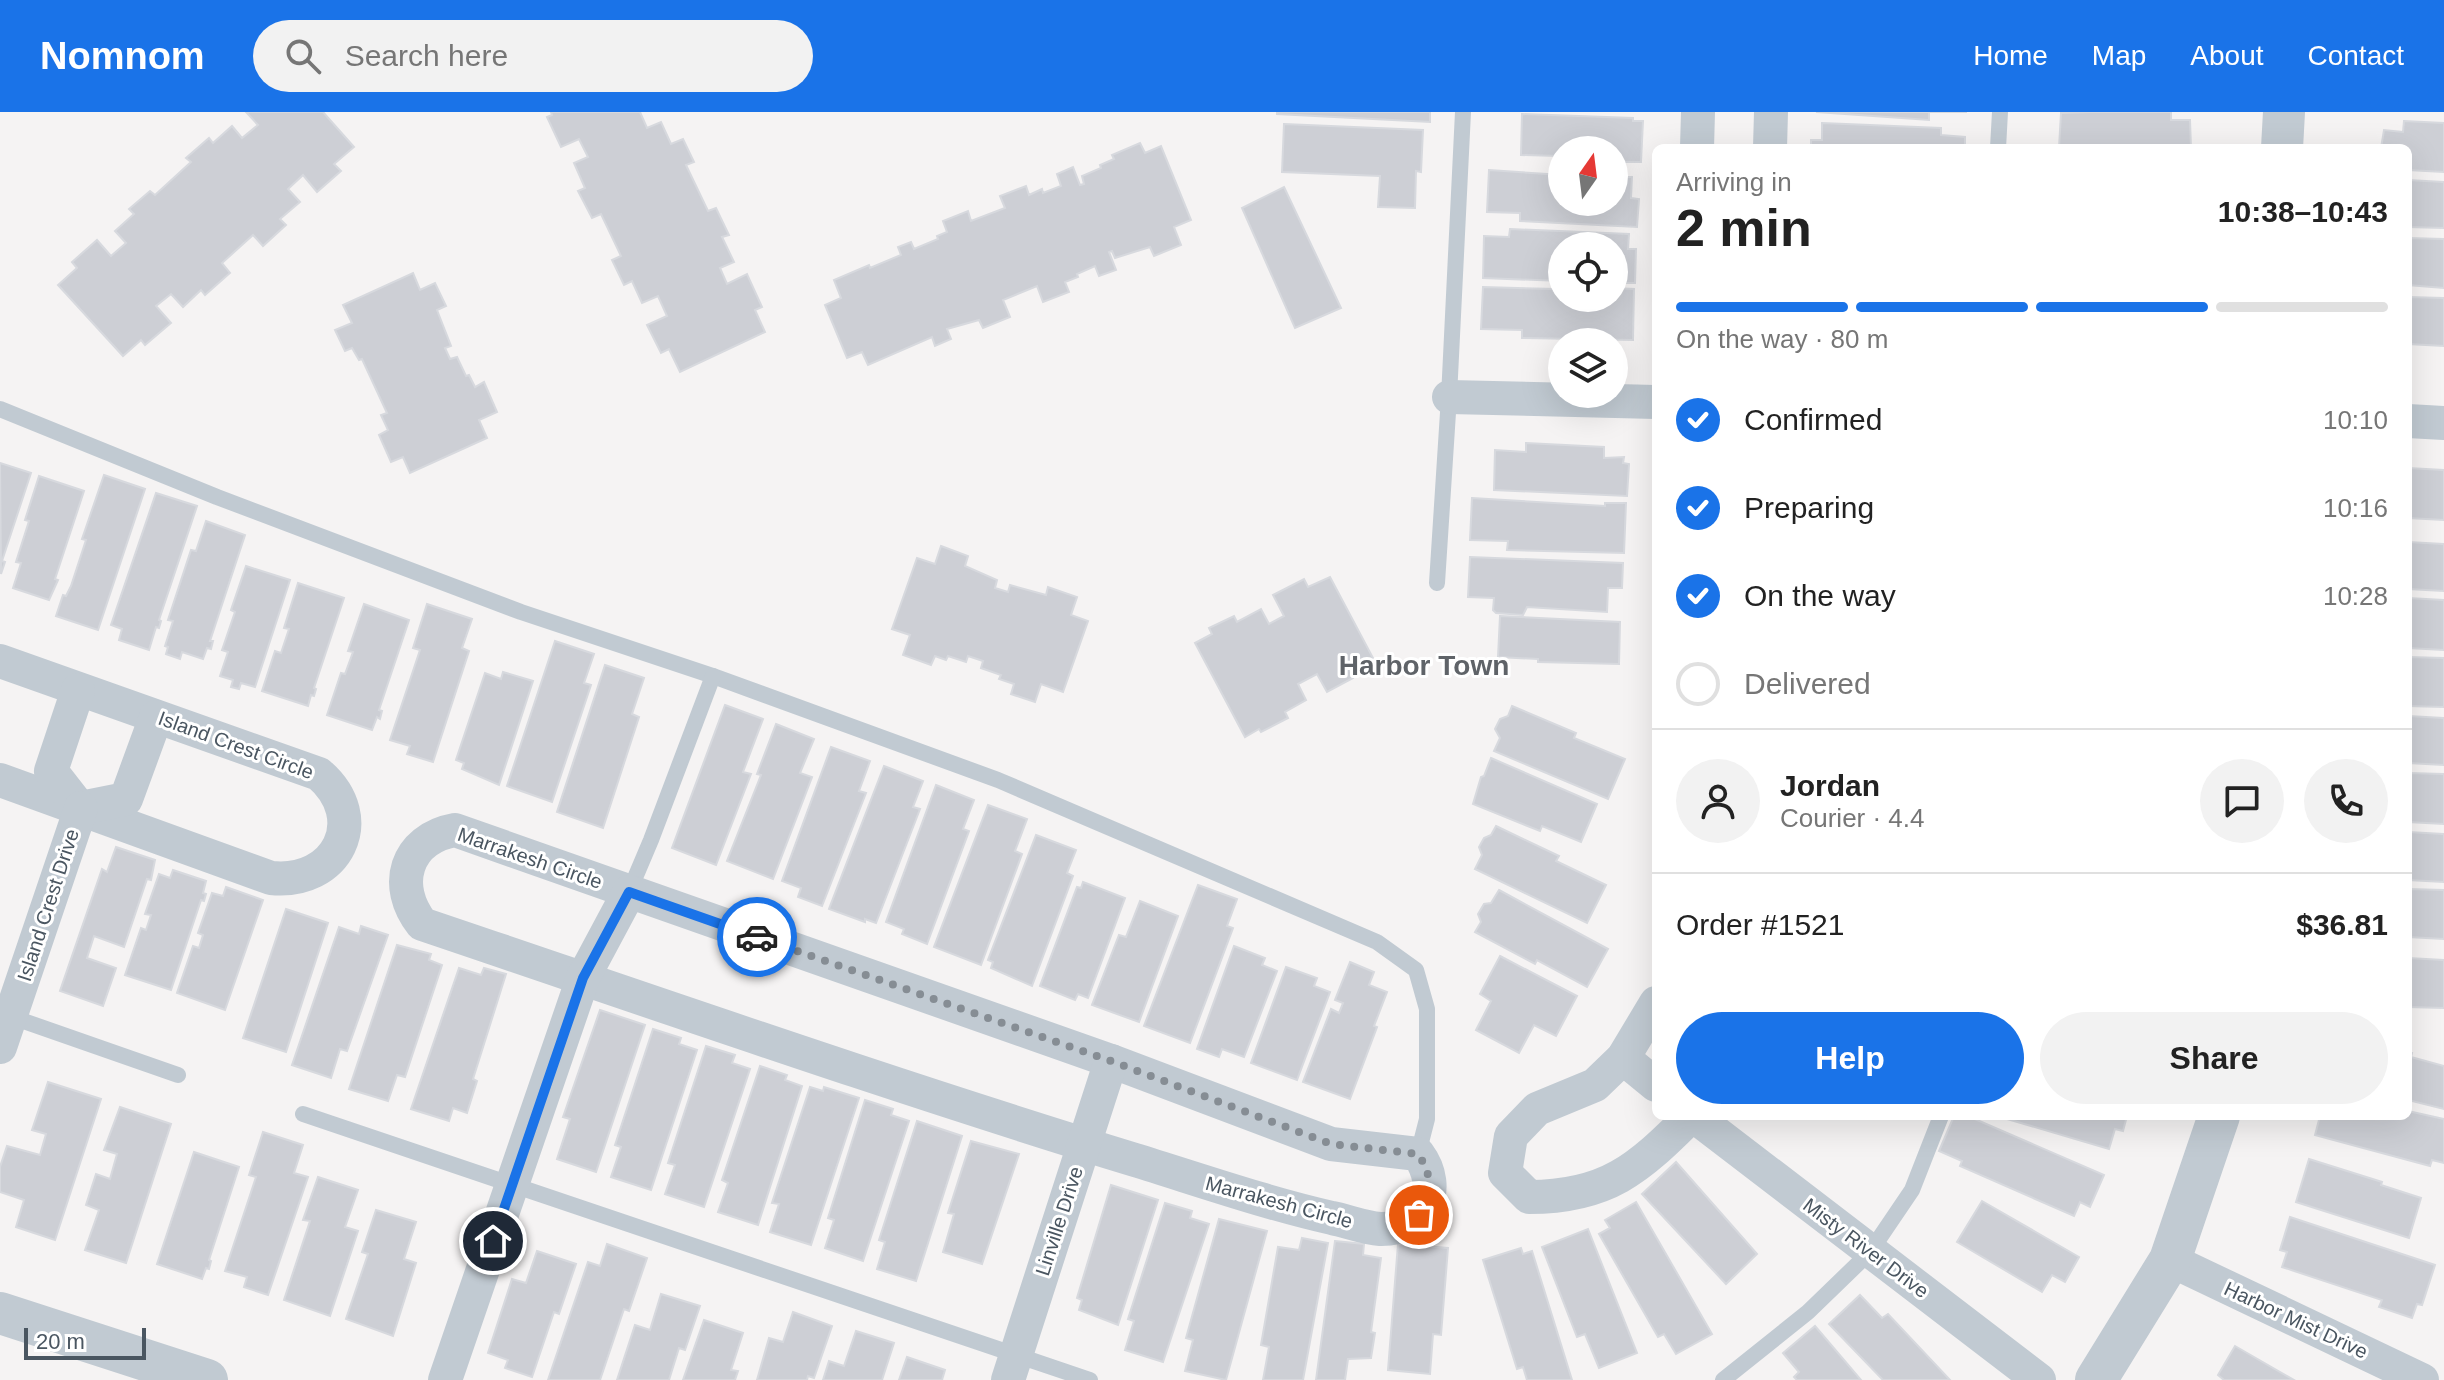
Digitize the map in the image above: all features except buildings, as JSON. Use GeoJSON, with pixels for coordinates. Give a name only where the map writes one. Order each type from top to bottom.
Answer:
{"type":"FeatureCollection","features":[{"type":"Feature","properties":{"kind":"street"},"geometry":{"type":"LineString","coordinates":[[1697,144],[1698,112]]}},
{"type":"Feature","properties":{"kind":"street"},"geometry":{"type":"LineString","coordinates":[[1770,144],[1771,112]]}},
{"type":"Feature","properties":{"kind":"street"},"geometry":{"type":"LineString","coordinates":[[2282,144],[2284,112]]}},
{"type":"Feature","properties":{"kind":"street"},"geometry":{"type":"LineString","coordinates":[[1449,397],[1652,402]]}},
{"type":"Feature","properties":{"kind":"street"},"geometry":{"type":"LineString","coordinates":[[2412,421],[2444,423]]}},
{"type":"Feature","properties":{"kind":"street","name":"Island Crest Circle"},"geometry":{"type":"LineString","coordinates":[[0,661],[319,774],[335,789],[343,811],[344,826],[335,853],[324,866],[307,876],[289,880],[271,878],[0,780]]}},
{"type":"Feature","properties":{"kind":"street","name":"Island Crest Drive"},"geometry":{"type":"LineString","coordinates":[[78,690],[51,771],[81,808]]}},
{"type":"Feature","properties":{"kind":"street","name":"Island Crest Drive"},"geometry":{"type":"LineString","coordinates":[[81,808],[126,799],[156,717]]}},
{"type":"Feature","properties":{"kind":"street","name":"Island Crest Drive"},"geometry":{"type":"LineString","coordinates":[[4,1025],[81,808]]}},
{"type":"Feature","properties":{"kind":"street","name":"Marrakesh Circle"},"geometry":{"type":"LineString","coordinates":[[455,830],[629,892],[1111,1061],[1331,1144],[1418,1154],[1429,1176],[1430,1191],[1426,1204],[1409,1223],[1380,1229],[1298,1211],[1084,1144],[422,924],[406,897],[407,869],[414,854],[433,837],[455,830]]}},
{"type":"Feature","properties":{"kind":"street"},"geometry":{"type":"LineString","coordinates":[[445,1380],[583,978],[629,892]]}},
{"type":"Feature","properties":{"kind":"street"},"geometry":{"type":"LineString","coordinates":[[1652,1010],[1623,1058],[1595,1085],[1537,1109],[1511,1136],[1505,1173],[1529,1197],[1557,1197],[1611,1183],[1648,1159],[1688,1120]]}},
{"type":"Feature","properties":{"kind":"street"},"geometry":{"type":"LineString","coordinates":[[1623,1058],[1652,1082]]}},
{"type":"Feature","properties":{"kind":"street","name":"Linville Drive"},"geometry":{"type":"LineString","coordinates":[[1012,1368],[1111,1061]]}},
{"type":"Feature","properties":{"kind":"street","name":"Misty River Drive"},"geometry":{"type":"LineString","coordinates":[[1697,1120],[2039,1380]]}},
{"type":"Feature","properties":{"kind":"street"},"geometry":{"type":"LineString","coordinates":[[2096,1380],[2170,1260],[2218,1120]]}},
{"type":"Feature","properties":{"kind":"street","name":"Harbor Mist Drive"},"geometry":{"type":"LineString","coordinates":[[2170,1260],[2422,1380]]}},
{"type":"Feature","properties":{"kind":"street"},"geometry":{"type":"LineString","coordinates":[[0,1313],[207,1380]]}},
{"type":"Feature","properties":{"kind":"lane"},"geometry":{"type":"LineString","coordinates":[[1437,583],[1463,112]]}},
{"type":"Feature","properties":{"kind":"lane"},"geometry":{"type":"LineString","coordinates":[[1998,144],[2000,112]]}},
{"type":"Feature","properties":{"kind":"lane"},"geometry":{"type":"LineString","coordinates":[[0,409],[217,497],[507,606],[713,676],[998,780],[1377,942],[1416,970],[1427,1009],[1427,1119],[1418,1154]]}},
{"type":"Feature","properties":{"kind":"lane"},"geometry":{"type":"LineString","coordinates":[[629,892],[713,676]]}},
{"type":"Feature","properties":{"kind":"lane"},"geometry":{"type":"LineString","coordinates":[[4,1025],[178,1075]]}},
{"type":"Feature","properties":{"kind":"lane"},"geometry":{"type":"LineString","coordinates":[[303,1114],[512,1185],[1012,1368],[1090,1380]]}},
{"type":"Feature","properties":{"kind":"lane"},"geometry":{"type":"LineString","coordinates":[[1723,1380],[1808,1312],[1870,1252],[1912,1190],[1939,1120]]}},
{"type":"Feature","properties":{"kind":"way so far"},"geometry":{"type":"LineString","coordinates":[[757,937],[1111,1061],[1331,1144],[1418,1154],[1427,1168],[1430,1191],[1419,1215]]}},
{"type":"Feature","properties":{"kind":"district","name":"Harbor Town"},"geometry":{"type":"Point","coordinates":[1424,665]}},
{"type":"Feature","properties":{"kind":"route"},"geometry":{"type":"LineString","coordinates":[[493,1241],[583,978],[629,892],[757,937]]}}]}
